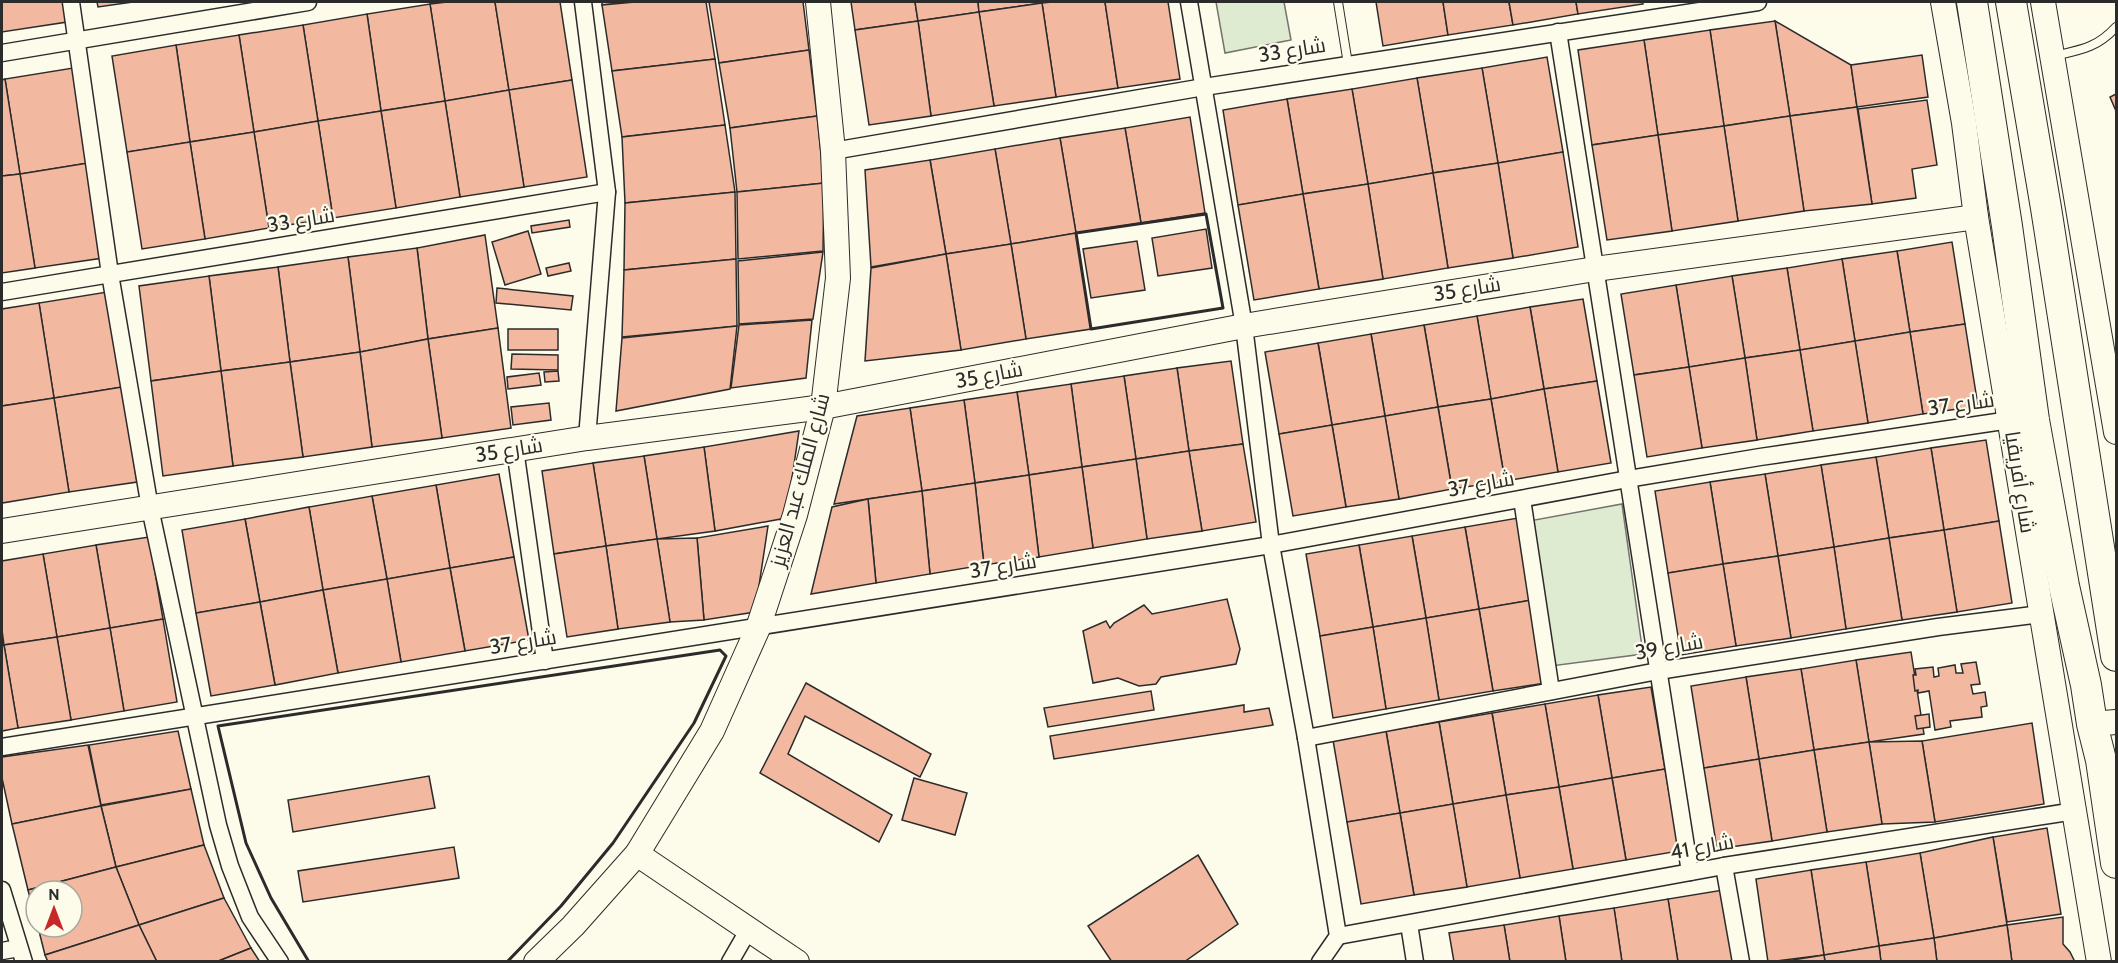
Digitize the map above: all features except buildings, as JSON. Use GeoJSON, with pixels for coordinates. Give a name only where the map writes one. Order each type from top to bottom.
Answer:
{"type":"FeatureCollection","features":[{"type":"Feature","properties":{"kind":"highway","name":"شارع أفريقيا"},"geometry":{"type":"LineString","coordinates":[[1972,2],[2034,420],[2064,586],[2086,685],[2104,723],[2109,759],[2116,863]]}},
{"type":"Feature","properties":{"kind":"highway"},"geometry":{"type":"LineString","coordinates":[[2011,2],[2046,208],[2116,656]]}},
{"type":"Feature","properties":{"kind":"street"},"geometry":{"type":"LineString","coordinates":[[71,2],[110,274],[150,508],[195,717],[230,866],[250,917],[280,962]]}},
{"type":"Feature","properties":{"kind":"street"},"geometry":{"type":"LineString","coordinates":[[2,52],[308,2]]}},
{"type":"Feature","properties":{"kind":"street"},"geometry":{"type":"LineString","coordinates":[[583,2],[607,192],[587,438]]}},
{"type":"Feature","properties":{"kind":"street","name":"شارع الملك عبد العزيز"},"geometry":{"type":"LineString","coordinates":[[536,962],[573,926],[637,854],[712,731],[758,628],[795,515],[823,407],[838,278],[833,151],[818,2]]}},
{"type":"Feature","properties":{"kind":"street"},"geometry":{"type":"LineString","coordinates":[[1189,2],[1244,326],[1272,545],[1338,936],[1320,962]]}},
{"type":"Feature","properties":{"kind":"street","name":"شارع 33"},"geometry":{"type":"LineString","coordinates":[[833,151],[1204,87],[1758,2]]}},
{"type":"Feature","properties":{"kind":"street","name":"شارع أفريقيا"},"geometry":{"type":"LineString","coordinates":[[1943,2],[1964,123],[1976,217],[2099,962]]}},
{"type":"Feature","properties":{"kind":"street"},"geometry":{"type":"LineString","coordinates":[[2043,2],[2116,432]]}},
{"type":"Feature","properties":{"kind":"street"},"geometry":{"type":"LineString","coordinates":[[1558,32],[1690,872]]}},
{"type":"Feature","properties":{"kind":"street","name":"شارع 33"},"geometry":{"type":"LineString","coordinates":[[2,292],[607,192]]}},
{"type":"Feature","properties":{"kind":"street","name":"شارع 35"},"geometry":{"type":"LineString","coordinates":[[2,531],[587,438],[823,407],[1244,326],[1595,269],[1976,217]]}},
{"type":"Feature","properties":{"kind":"street","name":"شارع 37"},"geometry":{"type":"LineString","coordinates":[[2,747],[1272,545],[1628,479],[2010,420]]}},
{"type":"Feature","properties":{"kind":"street"},"geometry":{"type":"LineString","coordinates":[[515,449],[545,661]]}},
{"type":"Feature","properties":{"kind":"street"},"geometry":{"type":"LineString","coordinates":[[1522,499],[1551,691]]}},
{"type":"Feature","properties":{"kind":"street","name":"شارع 39"},"geometry":{"type":"LineString","coordinates":[[1306,738],[1658,671],[1938,627],[2041,614]]}},
{"type":"Feature","properties":{"kind":"street","name":"شارع 41"},"geometry":{"type":"LineString","coordinates":[[1338,936],[1724,866],[2075,812]]}},
{"type":"Feature","properties":{"kind":"street"},"geometry":{"type":"LineString","coordinates":[[637,854],[797,962]]}},
{"type":"Feature","properties":{"kind":"street"},"geometry":{"type":"LineString","coordinates":[[1724,866],[1741,962]]}},
{"type":"Feature","properties":{"kind":"street"},"geometry":{"type":"LineString","coordinates":[[2,890],[22,955],[2,951]]}},
{"type":"Feature","properties":{"kind":"street"},"geometry":{"type":"LineString","coordinates":[[1409,924],[1415,962]]}},
{"type":"Feature","properties":{"kind":"street"},"geometry":{"type":"LineString","coordinates":[[730,962],[749,929]]}},
{"type":"Feature","properties":{"kind":"lane"},"geometry":{"type":"LineString","coordinates":[[1338,2],[1348,64]]}},
{"type":"Feature","properties":{"kind":"lane"},"geometry":{"type":"LineString","coordinates":[[2053,56],[2096,45],[2116,27]]}},
{"type":"Feature","properties":{"kind":"green space"},"geometry":{"type":"Polygon","coordinates":[[[1216,2],[1284,2],[1291,40],[1225,53],[1216,2]]]}},
{"type":"Feature","properties":{"kind":"green space"},"geometry":{"type":"Polygon","coordinates":[[[1622,504],[1643,654],[1551,666],[1529,521],[1622,504]]]}},
{"type":"Feature","properties":{"kind":"wall"},"geometry":{"type":"LineString","coordinates":[[1206,214],[1223,308],[1091,329],[1076,233],[1206,214]]}},
{"type":"Feature","properties":{"kind":"wall"},"geometry":{"type":"LineString","coordinates":[[309,962],[271,898],[246,843],[218,726],[720,650],[726,656],[694,723],[613,843],[561,906],[507,962]]}}]}
